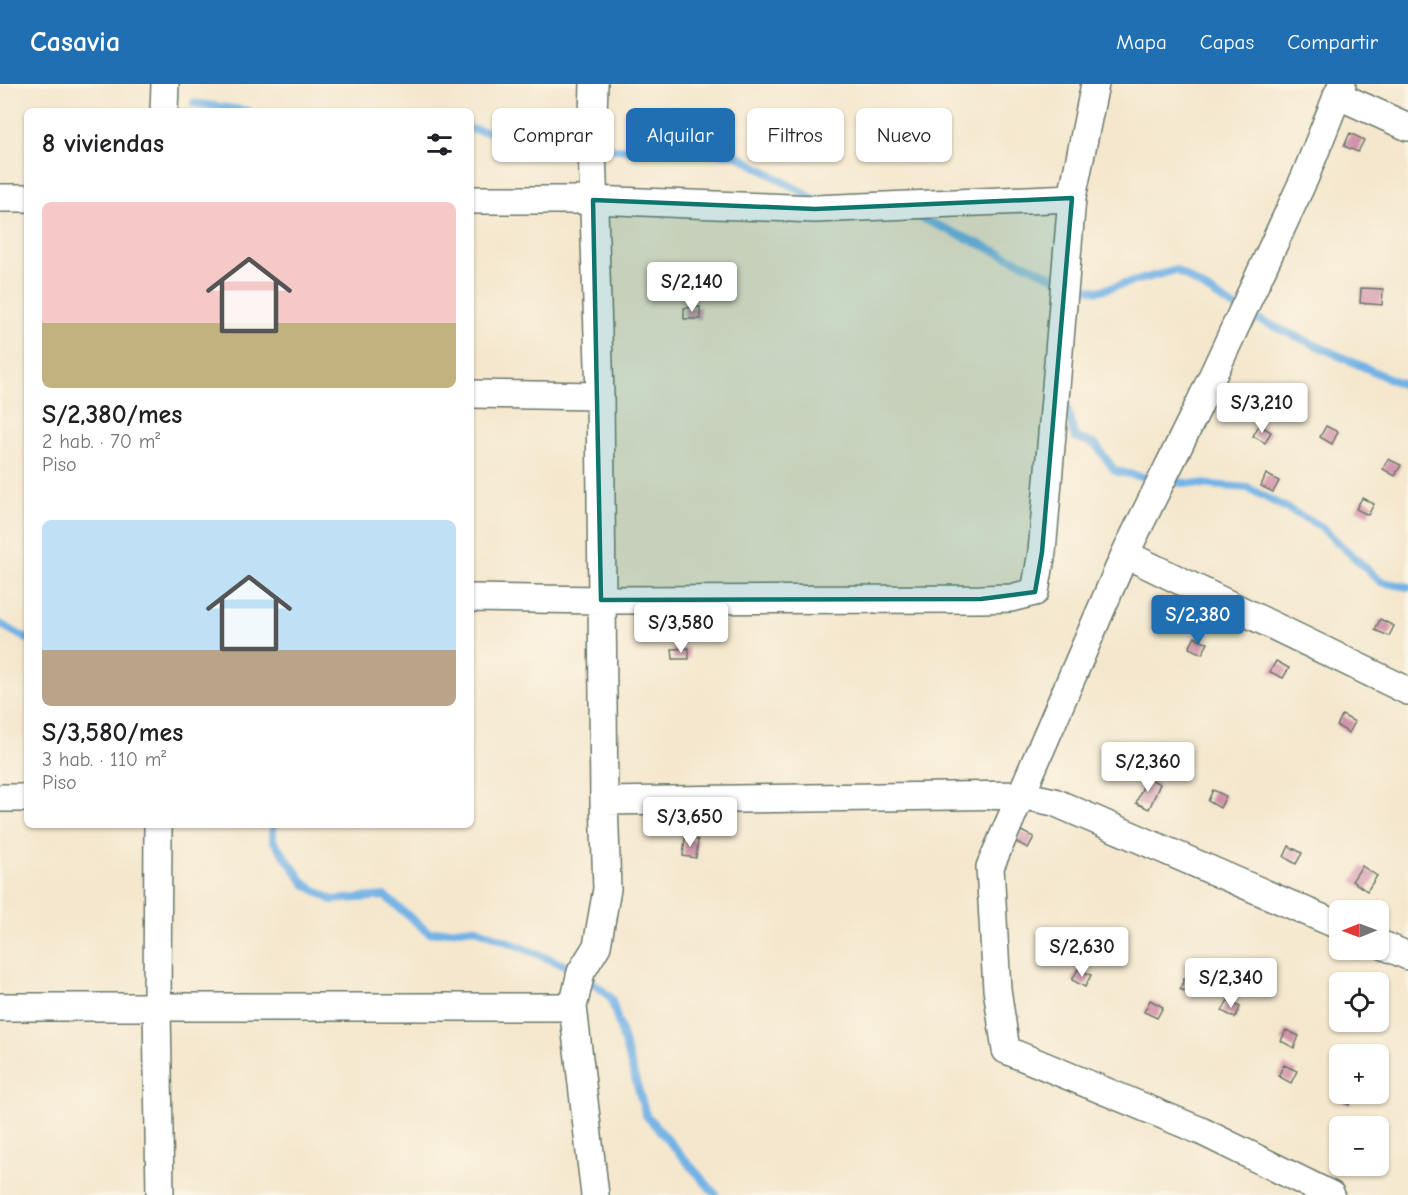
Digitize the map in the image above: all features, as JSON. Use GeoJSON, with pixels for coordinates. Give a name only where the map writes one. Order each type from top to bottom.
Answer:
{"type":"FeatureCollection","features":[{"type":"Feature","properties":{"kind":"street"},"geometry":{"type":"LineString","coordinates":[[164,108],[165,84]]}},
{"type":"Feature","properties":{"kind":"street"},"geometry":{"type":"LineString","coordinates":[[594,84],[592,148],[600,396],[604,801],[608,889],[597,946],[581,972],[573,1007],[595,1195]]}},
{"type":"Feature","properties":{"kind":"street"},"geometry":{"type":"LineString","coordinates":[[474,598],[981,599],[1011,598],[1035,592],[1042,552],[1072,198],[1095,84]]}},
{"type":"Feature","properties":{"kind":"street"},"geometry":{"type":"LineString","coordinates":[[1330,1195],[1201,1131],[1006,1050],[997,989],[990,867],[1125,554],[1199,405],[1305,177],[1340,89],[1408,127]]}},
{"type":"Feature","properties":{"kind":"street"},"geometry":{"type":"LineString","coordinates":[[0,198],[24,198]]}},
{"type":"Feature","properties":{"kind":"street"},"geometry":{"type":"LineString","coordinates":[[474,200],[593,200],[815,209],[1072,198]]}},
{"type":"Feature","properties":{"kind":"street"},"geometry":{"type":"LineString","coordinates":[[474,394],[600,396]]}},
{"type":"Feature","properties":{"kind":"street"},"geometry":{"type":"LineString","coordinates":[[1125,554],[1408,691]]}},
{"type":"Feature","properties":{"kind":"street"},"geometry":{"type":"LineString","coordinates":[[604,801],[1021,795],[1054,802],[1329,921]]}},
{"type":"Feature","properties":{"kind":"street"},"geometry":{"type":"LineString","coordinates":[[0,798],[24,798]]}},
{"type":"Feature","properties":{"kind":"street"},"geometry":{"type":"LineString","coordinates":[[158,828],[157,1008],[160,1195]]}},
{"type":"Feature","properties":{"kind":"street"},"geometry":{"type":"LineString","coordinates":[[1389,948],[1408,956]]}},
{"type":"Feature","properties":{"kind":"street"},"geometry":{"type":"LineString","coordinates":[[0,1007],[573,1007]]}},
{"type":"Feature","properties":{"kind":"highlighted area"},"geometry":{"type":"Polygon","coordinates":[[[1072,198],[1042,552],[1035,592],[981,599],[601,600],[593,200],[815,209],[1072,198]]]}},
{"type":"Feature","properties":{"kind":"building"},"geometry":{"type":"Polygon","coordinates":[[[1350,133],[1364,140],[1358,152],[1344,146],[1350,133]]]}},
{"type":"Feature","properties":{"kind":"building"},"geometry":{"type":"Polygon","coordinates":[[[1361,288],[1383,289],[1382,305],[1360,303],[1361,288]]]}},
{"type":"Feature","properties":{"kind":"building"},"geometry":{"type":"Polygon","coordinates":[[[700,307],[700,319],[684,319],[684,308],[700,307]]]}},
{"type":"Feature","properties":{"kind":"building"},"geometry":{"type":"Polygon","coordinates":[[[1251,398],[1264,404],[1258,415],[1246,408],[1251,398]]]}},
{"type":"Feature","properties":{"kind":"building"},"geometry":{"type":"Polygon","coordinates":[[[1259,425],[1271,432],[1265,443],[1253,436],[1259,425]]]}},
{"type":"Feature","properties":{"kind":"building"},"geometry":{"type":"Polygon","coordinates":[[[1326,426],[1338,432],[1332,444],[1320,437],[1326,426]]]}},
{"type":"Feature","properties":{"kind":"building"},"geometry":{"type":"Polygon","coordinates":[[[1388,459],[1401,465],[1395,476],[1383,469],[1388,459]]]}},
{"type":"Feature","properties":{"kind":"building"},"geometry":{"type":"Polygon","coordinates":[[[1266,474],[1279,481],[1273,492],[1261,486],[1266,474]]]}},
{"type":"Feature","properties":{"kind":"building"},"geometry":{"type":"Polygon","coordinates":[[[1362,498],[1374,504],[1368,515],[1356,509],[1362,498]]]}},
{"type":"Feature","properties":{"kind":"building"},"geometry":{"type":"Polygon","coordinates":[[[1380,619],[1394,626],[1389,636],[1375,630],[1380,619]]]}},
{"type":"Feature","properties":{"kind":"building"},"geometry":{"type":"Polygon","coordinates":[[[1195,637],[1208,643],[1202,654],[1189,648],[1195,637]]]}},
{"type":"Feature","properties":{"kind":"building"},"geometry":{"type":"Polygon","coordinates":[[[689,648],[689,659],[673,659],[672,649],[689,648]]]}},
{"type":"Feature","properties":{"kind":"building"},"geometry":{"type":"Polygon","coordinates":[[[1276,661],[1289,668],[1283,678],[1270,672],[1276,661]]]}},
{"type":"Feature","properties":{"kind":"building"},"geometry":{"type":"Polygon","coordinates":[[[1342,715],[1355,722],[1349,733],[1337,726],[1342,715]]]}},
{"type":"Feature","properties":{"kind":"building"},"geometry":{"type":"Polygon","coordinates":[[[1147,777],[1160,784],[1149,809],[1136,803],[1147,777]]]}},
{"type":"Feature","properties":{"kind":"building"},"geometry":{"type":"Polygon","coordinates":[[[1213,790],[1226,796],[1220,808],[1208,801],[1213,790]]]}},
{"type":"Feature","properties":{"kind":"building"},"geometry":{"type":"Polygon","coordinates":[[[1021,831],[1034,837],[1028,848],[1016,842],[1021,831]]]}},
{"type":"Feature","properties":{"kind":"building"},"geometry":{"type":"Polygon","coordinates":[[[685,838],[698,840],[696,858],[683,856],[685,838]]]}},
{"type":"Feature","properties":{"kind":"building"},"geometry":{"type":"Polygon","coordinates":[[[1289,846],[1302,853],[1296,864],[1284,857],[1289,846]]]}},
{"type":"Feature","properties":{"kind":"building"},"geometry":{"type":"Polygon","coordinates":[[[1362,866],[1377,876],[1367,891],[1352,881],[1362,866]]]}},
{"type":"Feature","properties":{"kind":"building"},"geometry":{"type":"Polygon","coordinates":[[[1109,950],[1122,956],[1116,967],[1104,961],[1109,950]]]}},
{"type":"Feature","properties":{"kind":"building"},"geometry":{"type":"Polygon","coordinates":[[[1078,969],[1091,975],[1085,987],[1072,980],[1078,969]]]}},
{"type":"Feature","properties":{"kind":"building"},"geometry":{"type":"Polygon","coordinates":[[[1184,979],[1196,984],[1192,994],[1180,989],[1184,979]]]}},
{"type":"Feature","properties":{"kind":"building"},"geometry":{"type":"Polygon","coordinates":[[[1150,1000],[1163,1007],[1157,1018],[1144,1012],[1150,1000]]]}},
{"type":"Feature","properties":{"kind":"building"},"geometry":{"type":"Polygon","coordinates":[[[1228,1000],[1240,1007],[1235,1018],[1222,1011],[1228,1000]]]}},
{"type":"Feature","properties":{"kind":"building"},"geometry":{"type":"Polygon","coordinates":[[[1286,1030],[1299,1036],[1294,1048],[1281,1041],[1286,1030]]]}},
{"type":"Feature","properties":{"kind":"building"},"geometry":{"type":"Polygon","coordinates":[[[1284,1065],[1297,1071],[1291,1083],[1278,1076],[1284,1065]]]}},
{"type":"Feature","properties":{"kind":"waterway"},"geometry":{"type":"LineString","coordinates":[[194,103],[228,108]]}},
{"type":"Feature","properties":{"kind":"waterway"},"geometry":{"type":"LineString","coordinates":[[474,129],[592,148],[735,154],[814,199]]}},
{"type":"Feature","properties":{"kind":"waterway"},"geometry":{"type":"LineString","coordinates":[[912,214],[1065,282],[1098,291],[1176,270],[1242,312],[1408,387]]}},
{"type":"Feature","properties":{"kind":"waterway"},"geometry":{"type":"LineString","coordinates":[[1065,402],[1075,437],[1096,445],[1115,471],[1161,481],[1248,488],[1320,526],[1381,582],[1408,587]]}},
{"type":"Feature","properties":{"kind":"waterway"},"geometry":{"type":"LineString","coordinates":[[0,624],[24,637]]}},
{"type":"Feature","properties":{"kind":"waterway"},"geometry":{"type":"LineString","coordinates":[[273,828],[273,840],[305,884],[332,900],[385,896],[429,933],[474,928],[581,972],[611,998],[646,1115],[716,1195]]}}]}
